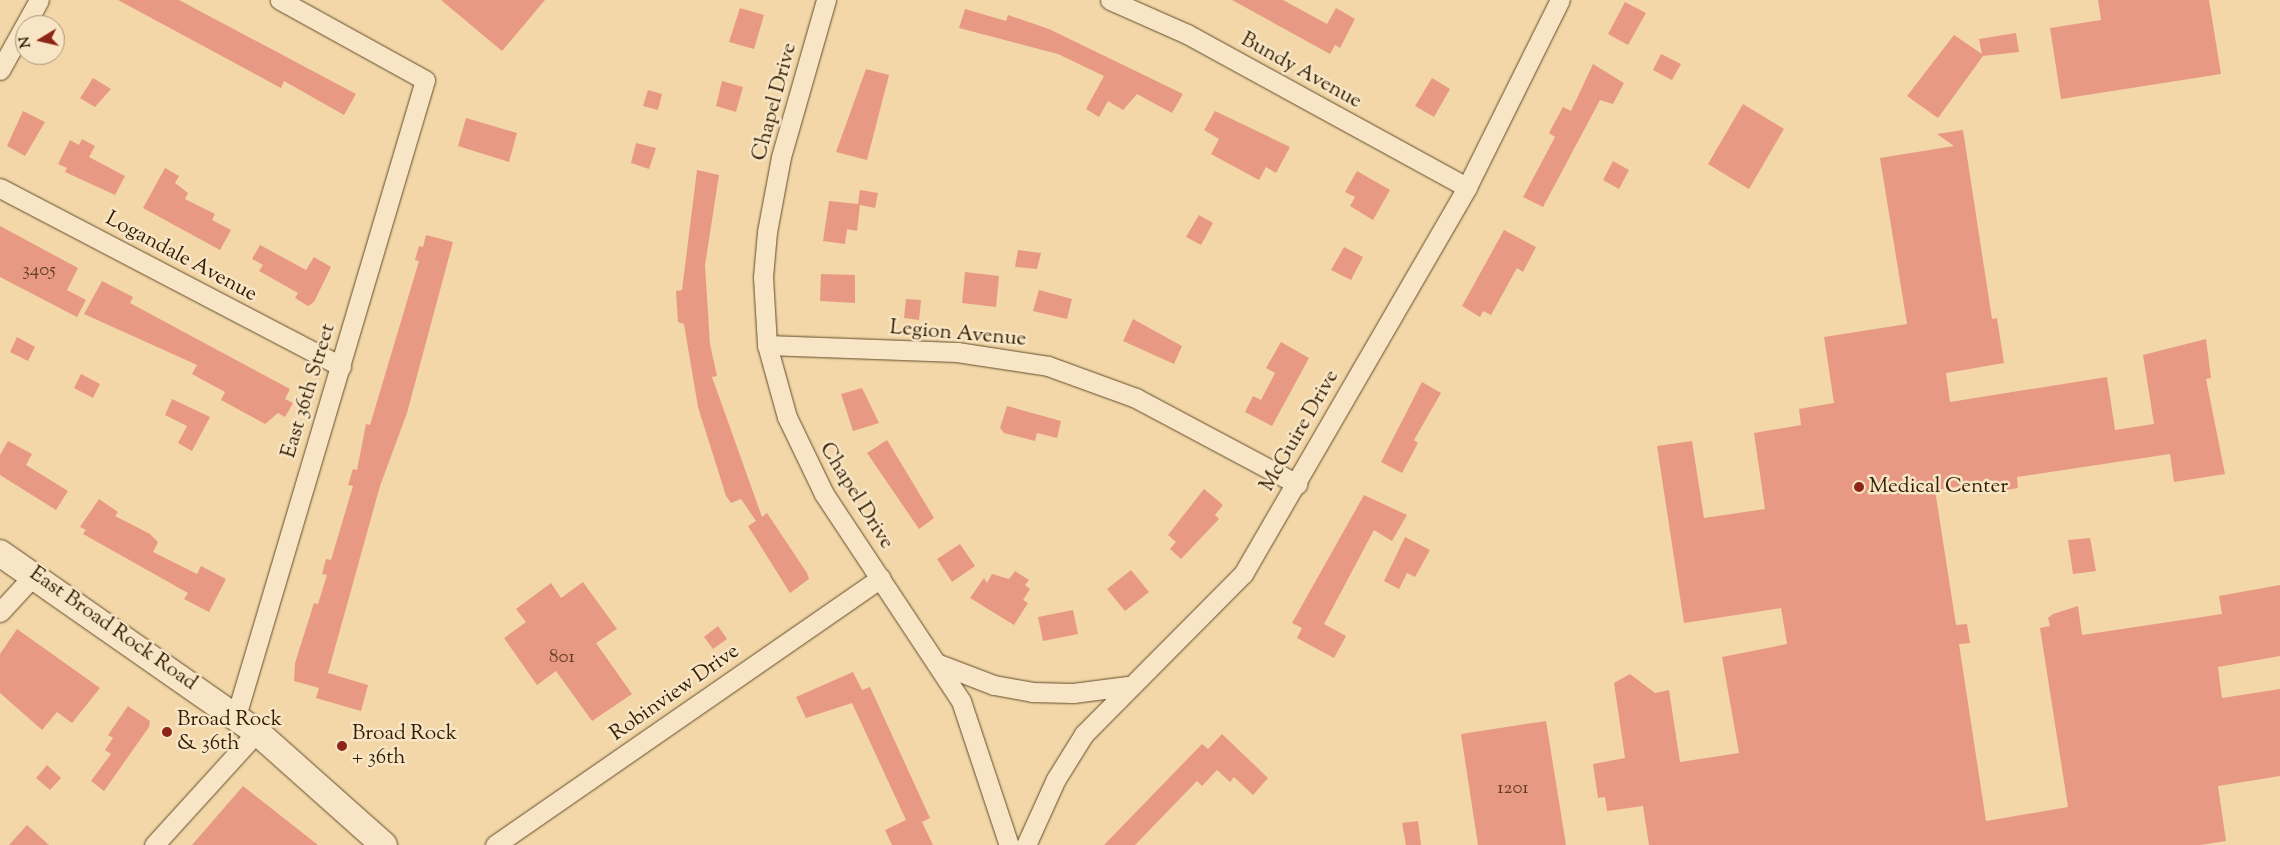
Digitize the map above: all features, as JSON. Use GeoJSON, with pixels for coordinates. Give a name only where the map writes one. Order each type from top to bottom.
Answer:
{"type":"FeatureCollection","features":[{"type":"Feature","properties":{"kind":"main road","name":"East Broad Rock Road"},"geometry":{"type":"LineString","coordinates":[[0,553],[35,574],[258,732],[384,845]]}},
{"type":"Feature","properties":{"kind":"street"},"geometry":{"type":"LineString","coordinates":[[0,70],[38,0]]}},
{"type":"Feature","properties":{"kind":"street","name":"East 36th Street"},"geometry":{"type":"LineString","coordinates":[[236,716],[425,80],[280,0]]}},
{"type":"Feature","properties":{"kind":"street","name":"Chapel Drive"},"geometry":{"type":"LineString","coordinates":[[826,0],[781,158],[767,232],[763,277],[767,346],[776,386],[804,457],[881,578],[940,664],[968,719],[1009,845]]}},
{"type":"Feature","properties":{"kind":"street","name":"Bundy Avenue"},"geometry":{"type":"LineString","coordinates":[[1110,0],[1186,34],[1467,186]]}},
{"type":"Feature","properties":{"kind":"street","name":"McGuire Drive"},"geometry":{"type":"LineString","coordinates":[[1026,845],[1056,779],[1084,734],[1128,686],[1243,574],[1467,186],[1560,0]]}},
{"type":"Feature","properties":{"kind":"street","name":"Logandale Avenue"},"geometry":{"type":"LineString","coordinates":[[0,188],[341,366]]}},
{"type":"Feature","properties":{"kind":"street","name":"Legion Avenue"},"geometry":{"type":"LineString","coordinates":[[767,346],[957,352],[1048,366],[1136,398],[1296,484]]}},
{"type":"Feature","properties":{"kind":"street"},"geometry":{"type":"LineString","coordinates":[[0,612],[35,574]]}},
{"type":"Feature","properties":{"kind":"street","name":"Robinview Drive"},"geometry":{"type":"LineString","coordinates":[[494,845],[881,578]]}},
{"type":"Feature","properties":{"kind":"street"},"geometry":{"type":"LineString","coordinates":[[940,664],[994,685],[1032,692],[1073,693],[1128,686]]}},
{"type":"Feature","properties":{"kind":"street"},"geometry":{"type":"LineString","coordinates":[[154,845],[258,732]]}},
{"type":"Feature","properties":{"kind":"building"},"geometry":{"type":"Polygon","coordinates":[[[118,0],[179,0],[356,94],[344,115],[284,81],[281,88],[118,0]]]}},
{"type":"Feature","properties":{"kind":"building"},"geometry":{"type":"Polygon","coordinates":[[[441,0],[545,0],[502,51],[441,0]]]}},
{"type":"Feature","properties":{"kind":"building"},"geometry":{"type":"Polygon","coordinates":[[[1232,0],[1283,0],[1327,24],[1336,8],[1355,19],[1340,48],[1335,45],[1330,54],[1232,0]]]}},
{"type":"Feature","properties":{"kind":"building"},"geometry":{"type":"Polygon","coordinates":[[[2098,0],[2209,0],[2221,74],[2061,99],[2050,28],[2101,20],[2098,0]]]}},
{"type":"Feature","properties":{"kind":"building"},"geometry":{"type":"Polygon","coordinates":[[[1625,2],[1646,13],[1628,45],[1608,34],[1625,2]]]}},
{"type":"Feature","properties":{"kind":"building"},"geometry":{"type":"Polygon","coordinates":[[[740,8],[764,15],[754,49],[729,42],[740,8]]]}},
{"type":"Feature","properties":{"kind":"building"},"geometry":{"type":"Polygon","coordinates":[[[965,9],[1006,21],[1008,15],[1049,29],[1183,94],[1172,113],[1137,94],[1123,110],[1108,101],[1099,117],[1086,109],[1104,76],[1058,54],[959,28],[965,9]]]}},
{"type":"Feature","properties":{"kind":"building"},"geometry":{"type":"Polygon","coordinates":[[[2016,33],[2019,52],[1983,56],[1938,118],[1907,96],[1954,35],[1982,54],[1979,39],[2016,33]]]}},
{"type":"Feature","properties":{"kind":"building"},"geometry":{"type":"Polygon","coordinates":[[[1661,54],[1681,64],[1672,80],[1653,70],[1661,54]]]}},
{"type":"Feature","properties":{"kind":"building"},"geometry":{"type":"Polygon","coordinates":[[[1593,64],[1624,83],[1613,104],[1600,100],[1543,207],[1523,197],[1555,137],[1549,133],[1563,107],[1571,111],[1593,64]]]}},
{"type":"Feature","properties":{"kind":"building"},"geometry":{"type":"Polygon","coordinates":[[[866,69],[889,75],[867,160],[836,152],[866,69]]]}},
{"type":"Feature","properties":{"kind":"building"},"geometry":{"type":"Polygon","coordinates":[[[93,78],[111,89],[95,107],[80,98],[93,78]]]}},
{"type":"Feature","properties":{"kind":"building"},"geometry":{"type":"Polygon","coordinates":[[[1432,78],[1450,89],[1434,117],[1415,106],[1432,78]]]}},
{"type":"Feature","properties":{"kind":"building"},"geometry":{"type":"Polygon","coordinates":[[[722,81],[743,87],[736,112],[716,106],[722,81]]]}},
{"type":"Feature","properties":{"kind":"building"},"geometry":{"type":"Polygon","coordinates":[[[648,90],[662,94],[658,110],[643,106],[648,90]]]}},
{"type":"Feature","properties":{"kind":"building"},"geometry":{"type":"Polygon","coordinates":[[[1743,104],[1784,129],[1749,189],[1708,164],[1743,104]]]}},
{"type":"Feature","properties":{"kind":"building"},"geometry":{"type":"Polygon","coordinates":[[[23,111],[45,122],[25,156],[7,146],[23,111]]]}},
{"type":"Feature","properties":{"kind":"building"},"geometry":{"type":"Polygon","coordinates":[[[1215,111],[1290,147],[1276,173],[1266,167],[1259,180],[1211,154],[1219,139],[1204,130],[1215,111]]]}},
{"type":"Feature","properties":{"kind":"building"},"geometry":{"type":"Polygon","coordinates":[[[466,118],[517,133],[509,162],[458,146],[466,118]]]}},
{"type":"Feature","properties":{"kind":"building","name":"Medical Center"},"geometry":{"type":"Polygon","coordinates":[[[1963,130],[1992,319],[1997,318],[2004,363],[1946,373],[1950,402],[2107,377],[2115,430],[2154,424],[2143,355],[2206,339],[2211,378],[2206,379],[2225,474],[2174,482],[2170,454],[2017,477],[2018,488],[1977,495],[1976,484],[1935,490],[1956,625],[1967,624],[1970,643],[1959,644],[1986,821],[2068,807],[2040,628],[2050,626],[2048,618],[2053,614],[2078,606],[2082,635],[2222,614],[2219,596],[2280,585],[2280,656],[2218,667],[2222,698],[2280,689],[2280,776],[2218,786],[2226,841],[2200,845],[1649,845],[1643,806],[1607,811],[1605,797],[1598,798],[1593,764],[1625,758],[1614,683],[1630,674],[1655,693],[1669,690],[1680,762],[1739,753],[1722,657],[1787,644],[1781,608],[1684,623],[1657,446],[1692,441],[1704,518],[1765,509],[1754,433],[1801,425],[1799,409],[1834,403],[1824,337],[1907,324],[1880,158],[1954,146],[1937,134],[1963,130]]]}},
{"type":"Feature","properties":{"kind":"building"},"geometry":{"type":"Polygon","coordinates":[[[82,139],[95,146],[89,157],[125,176],[115,195],[65,172],[67,168],[58,164],[70,140],[79,145],[82,139]]]}},
{"type":"Feature","properties":{"kind":"building"},"geometry":{"type":"Polygon","coordinates":[[[636,143],[656,148],[649,169],[631,163],[636,143]]]}},
{"type":"Feature","properties":{"kind":"building"},"geometry":{"type":"Polygon","coordinates":[[[1613,161],[1629,170],[1619,189],[1603,180],[1613,161]]]}},
{"type":"Feature","properties":{"kind":"building"},"geometry":{"type":"Polygon","coordinates":[[[165,168],[179,176],[175,183],[188,193],[185,199],[215,214],[212,220],[231,230],[220,250],[143,208],[165,168]]]}},
{"type":"Feature","properties":{"kind":"building"},"geometry":{"type":"Polygon","coordinates":[[[697,170],[719,175],[705,265],[710,344],[717,376],[712,377],[762,517],[767,513],[807,573],[809,579],[790,593],[748,526],[756,521],[741,499],[731,503],[726,496],[698,407],[684,324],[678,322],[676,291],[682,290],[697,170]]]}},
{"type":"Feature","properties":{"kind":"building"},"geometry":{"type":"Polygon","coordinates":[[[1357,171],[1390,190],[1373,220],[1350,206],[1355,197],[1345,192],[1357,171]]]}},
{"type":"Feature","properties":{"kind":"building"},"geometry":{"type":"Polygon","coordinates":[[[860,190],[878,193],[875,208],[860,205],[857,231],[847,229],[845,244],[823,241],[829,201],[858,204],[860,190]]]}},
{"type":"Feature","properties":{"kind":"building"},"geometry":{"type":"Polygon","coordinates":[[[1199,215],[1213,223],[1201,245],[1186,237],[1199,215]]]}},
{"type":"Feature","properties":{"kind":"building"},"geometry":{"type":"Polygon","coordinates":[[[0,226],[78,268],[67,290],[86,300],[77,317],[0,277],[0,226]]]}},
{"type":"Feature","properties":{"kind":"building"},"geometry":{"type":"Polygon","coordinates":[[[1504,230],[1536,247],[1523,272],[1517,268],[1491,315],[1483,311],[1480,317],[1462,306],[1504,230]]]}},
{"type":"Feature","properties":{"kind":"building"},"geometry":{"type":"Polygon","coordinates":[[[426,235],[453,242],[407,413],[380,486],[328,673],[368,685],[361,711],[316,698],[319,688],[294,681],[295,663],[314,603],[318,604],[327,575],[322,574],[326,559],[331,560],[353,486],[348,485],[353,469],[357,470],[366,424],[370,425],[419,261],[415,260],[419,246],[423,247],[426,235]]]}},
{"type":"Feature","properties":{"kind":"building"},"geometry":{"type":"Polygon","coordinates":[[[260,245],[306,270],[314,257],[331,267],[314,302],[308,306],[295,298],[298,293],[259,271],[263,265],[252,259],[260,245]]]}},
{"type":"Feature","properties":{"kind":"building"},"geometry":{"type":"Polygon","coordinates":[[[1344,247],[1363,257],[1351,280],[1331,270],[1344,247]]]}},
{"type":"Feature","properties":{"kind":"building"},"geometry":{"type":"Polygon","coordinates":[[[1018,250],[1041,253],[1037,269],[1015,267],[1018,250]]]}},
{"type":"Feature","properties":{"kind":"building"},"geometry":{"type":"Polygon","coordinates":[[[965,272],[999,276],[996,307],[962,303],[965,272]]]}},
{"type":"Feature","properties":{"kind":"building"},"geometry":{"type":"Polygon","coordinates":[[[821,274],[855,275],[855,303],[820,301],[821,274]]]}},
{"type":"Feature","properties":{"kind":"building"},"geometry":{"type":"Polygon","coordinates":[[[102,281],[133,297],[130,303],[290,389],[285,399],[293,403],[285,417],[278,413],[265,424],[221,400],[225,392],[192,374],[197,365],[84,314],[102,281]]]}},
{"type":"Feature","properties":{"kind":"building"},"geometry":{"type":"Polygon","coordinates":[[[1039,290],[1072,299],[1067,319],[1033,311],[1039,290]]]}},
{"type":"Feature","properties":{"kind":"building"},"geometry":{"type":"Polygon","coordinates":[[[906,299],[921,300],[919,320],[904,318],[906,299]]]}},
{"type":"Feature","properties":{"kind":"building"},"geometry":{"type":"Polygon","coordinates":[[[1133,319],[1182,346],[1174,364],[1123,341],[1133,319]]]}},
{"type":"Feature","properties":{"kind":"building"},"geometry":{"type":"Polygon","coordinates":[[[17,337],[35,347],[28,361],[10,352],[17,337]]]}},
{"type":"Feature","properties":{"kind":"building"},"geometry":{"type":"Polygon","coordinates":[[[1281,342],[1309,358],[1272,426],[1245,412],[1253,396],[1261,400],[1275,373],[1266,368],[1281,342]]]}},
{"type":"Feature","properties":{"kind":"building"},"geometry":{"type":"Polygon","coordinates":[[[81,374],[100,384],[93,398],[74,388],[81,374]]]}},
{"type":"Feature","properties":{"kind":"building"},"geometry":{"type":"Polygon","coordinates":[[[1422,382],[1441,393],[1414,440],[1418,443],[1402,473],[1381,462],[1422,382]]]}},
{"type":"Feature","properties":{"kind":"building"},"geometry":{"type":"Polygon","coordinates":[[[862,388],[879,423],[853,431],[841,394],[862,388]]]}},
{"type":"Feature","properties":{"kind":"building"},"geometry":{"type":"Polygon","coordinates":[[[172,399],[210,417],[192,451],[178,443],[187,426],[165,415],[172,399]]]}},
{"type":"Feature","properties":{"kind":"building"},"geometry":{"type":"Polygon","coordinates":[[[1007,406],[1061,421],[1057,438],[1037,433],[1035,441],[1004,433],[1000,428],[1007,406]]]}},
{"type":"Feature","properties":{"kind":"building"},"geometry":{"type":"Polygon","coordinates":[[[887,440],[934,518],[919,529],[867,453],[887,440]]]}},
{"type":"Feature","properties":{"kind":"building"},"geometry":{"type":"Polygon","coordinates":[[[8,441],[32,454],[26,465],[68,491],[56,510],[0,475],[0,455],[8,441]]]}},
{"type":"Feature","properties":{"kind":"building"},"geometry":{"type":"Polygon","coordinates":[[[1204,489],[1223,505],[1215,515],[1219,519],[1181,559],[1170,549],[1176,542],[1168,535],[1204,489]]]}},
{"type":"Feature","properties":{"kind":"building"},"geometry":{"type":"Polygon","coordinates":[[[1364,495],[1407,515],[1392,541],[1374,530],[1324,624],[1346,636],[1334,658],[1297,638],[1302,628],[1292,623],[1364,495]]]}},
{"type":"Feature","properties":{"kind":"building"},"geometry":{"type":"Polygon","coordinates":[[[99,499],[118,512],[115,516],[150,534],[158,542],[153,552],[197,574],[201,566],[226,579],[209,612],[184,599],[188,593],[83,534],[86,530],[80,527],[99,499]]]}},
{"type":"Feature","properties":{"kind":"building"},"geometry":{"type":"Polygon","coordinates":[[[1405,537],[1430,550],[1415,577],[1407,573],[1399,589],[1384,581],[1405,537]]]}},
{"type":"Feature","properties":{"kind":"building"},"geometry":{"type":"Polygon","coordinates":[[[2090,538],[2096,571],[2073,574],[2068,540],[2090,538]]]}},
{"type":"Feature","properties":{"kind":"building"},"geometry":{"type":"Polygon","coordinates":[[[960,544],[975,566],[952,582],[937,559],[960,544]]]}},
{"type":"Feature","properties":{"kind":"building"},"geometry":{"type":"Polygon","coordinates":[[[1131,570],[1149,592],[1125,611],[1107,589],[1131,570]]]}},
{"type":"Feature","properties":{"kind":"building"},"geometry":{"type":"Polygon","coordinates":[[[1015,571],[1029,580],[1025,585],[1030,589],[1023,600],[1028,603],[1014,625],[970,598],[984,578],[987,583],[992,574],[1009,579],[1015,571]]]}},
{"type":"Feature","properties":{"kind":"building"},"geometry":{"type":"Polygon","coordinates":[[[583,582],[617,629],[596,643],[632,694],[592,721],[556,671],[537,685],[504,638],[526,622],[516,609],[551,583],[561,598],[583,582]]]}},
{"type":"Feature","properties":{"kind":"building"},"geometry":{"type":"Polygon","coordinates":[[[1073,610],[1078,634],[1043,641],[1038,617],[1073,610]]]}},
{"type":"Feature","properties":{"kind":"building"},"geometry":{"type":"Polygon","coordinates":[[[718,626],[727,639],[713,649],[704,637],[718,626]]]}},
{"type":"Feature","properties":{"kind":"building"},"geometry":{"type":"Polygon","coordinates":[[[17,629],[100,688],[72,723],[57,712],[42,730],[0,693],[0,654],[17,629]]]}},
{"type":"Feature","properties":{"kind":"building"},"geometry":{"type":"Polygon","coordinates":[[[853,672],[862,690],[870,687],[930,818],[922,822],[933,845],[892,845],[885,830],[906,820],[852,703],[806,718],[796,697],[853,672]]]}},
{"type":"Feature","properties":{"kind":"building"},"geometry":{"type":"Polygon","coordinates":[[[128,706],[150,721],[149,727],[104,791],[91,781],[111,754],[105,750],[113,738],[108,735],[128,706]]]}},
{"type":"Feature","properties":{"kind":"building"},"geometry":{"type":"Polygon","coordinates":[[[1546,721],[1566,845],[1478,845],[1461,734],[1546,721]]]}},
{"type":"Feature","properties":{"kind":"building"},"geometry":{"type":"Polygon","coordinates":[[[1222,734],[1268,778],[1253,795],[1234,777],[1230,782],[1217,770],[1202,786],[1197,781],[1135,845],[1104,845],[1202,744],[1208,749],[1222,734]]]}},
{"type":"Feature","properties":{"kind":"building"},"geometry":{"type":"Polygon","coordinates":[[[47,765],[61,778],[50,790],[36,778],[47,765]]]}},
{"type":"Feature","properties":{"kind":"building"},"geometry":{"type":"Polygon","coordinates":[[[243,786],[318,845],[192,845],[243,786]]]}},
{"type":"Feature","properties":{"kind":"building"},"geometry":{"type":"Polygon","coordinates":[[[1418,821],[1421,845],[1406,845],[1402,823],[1418,821]]]}},
{"type":"Feature","properties":{"kind":"building"},"geometry":{"type":"Polygon","coordinates":[[[27,825],[49,845],[9,845],[27,825]]]}},
{"type":"Feature","properties":{"kind":"place","name":"Medical Center"},"geometry":{"type":"Point","coordinates":[1859,487]}},
{"type":"Feature","properties":{"kind":"place","name":"Broad Rock & 36th"},"geometry":{"type":"Point","coordinates":[167,732]}},
{"type":"Feature","properties":{"kind":"place","name":"Broad Rock + 36th"},"geometry":{"type":"Point","coordinates":[342,746]}}]}
